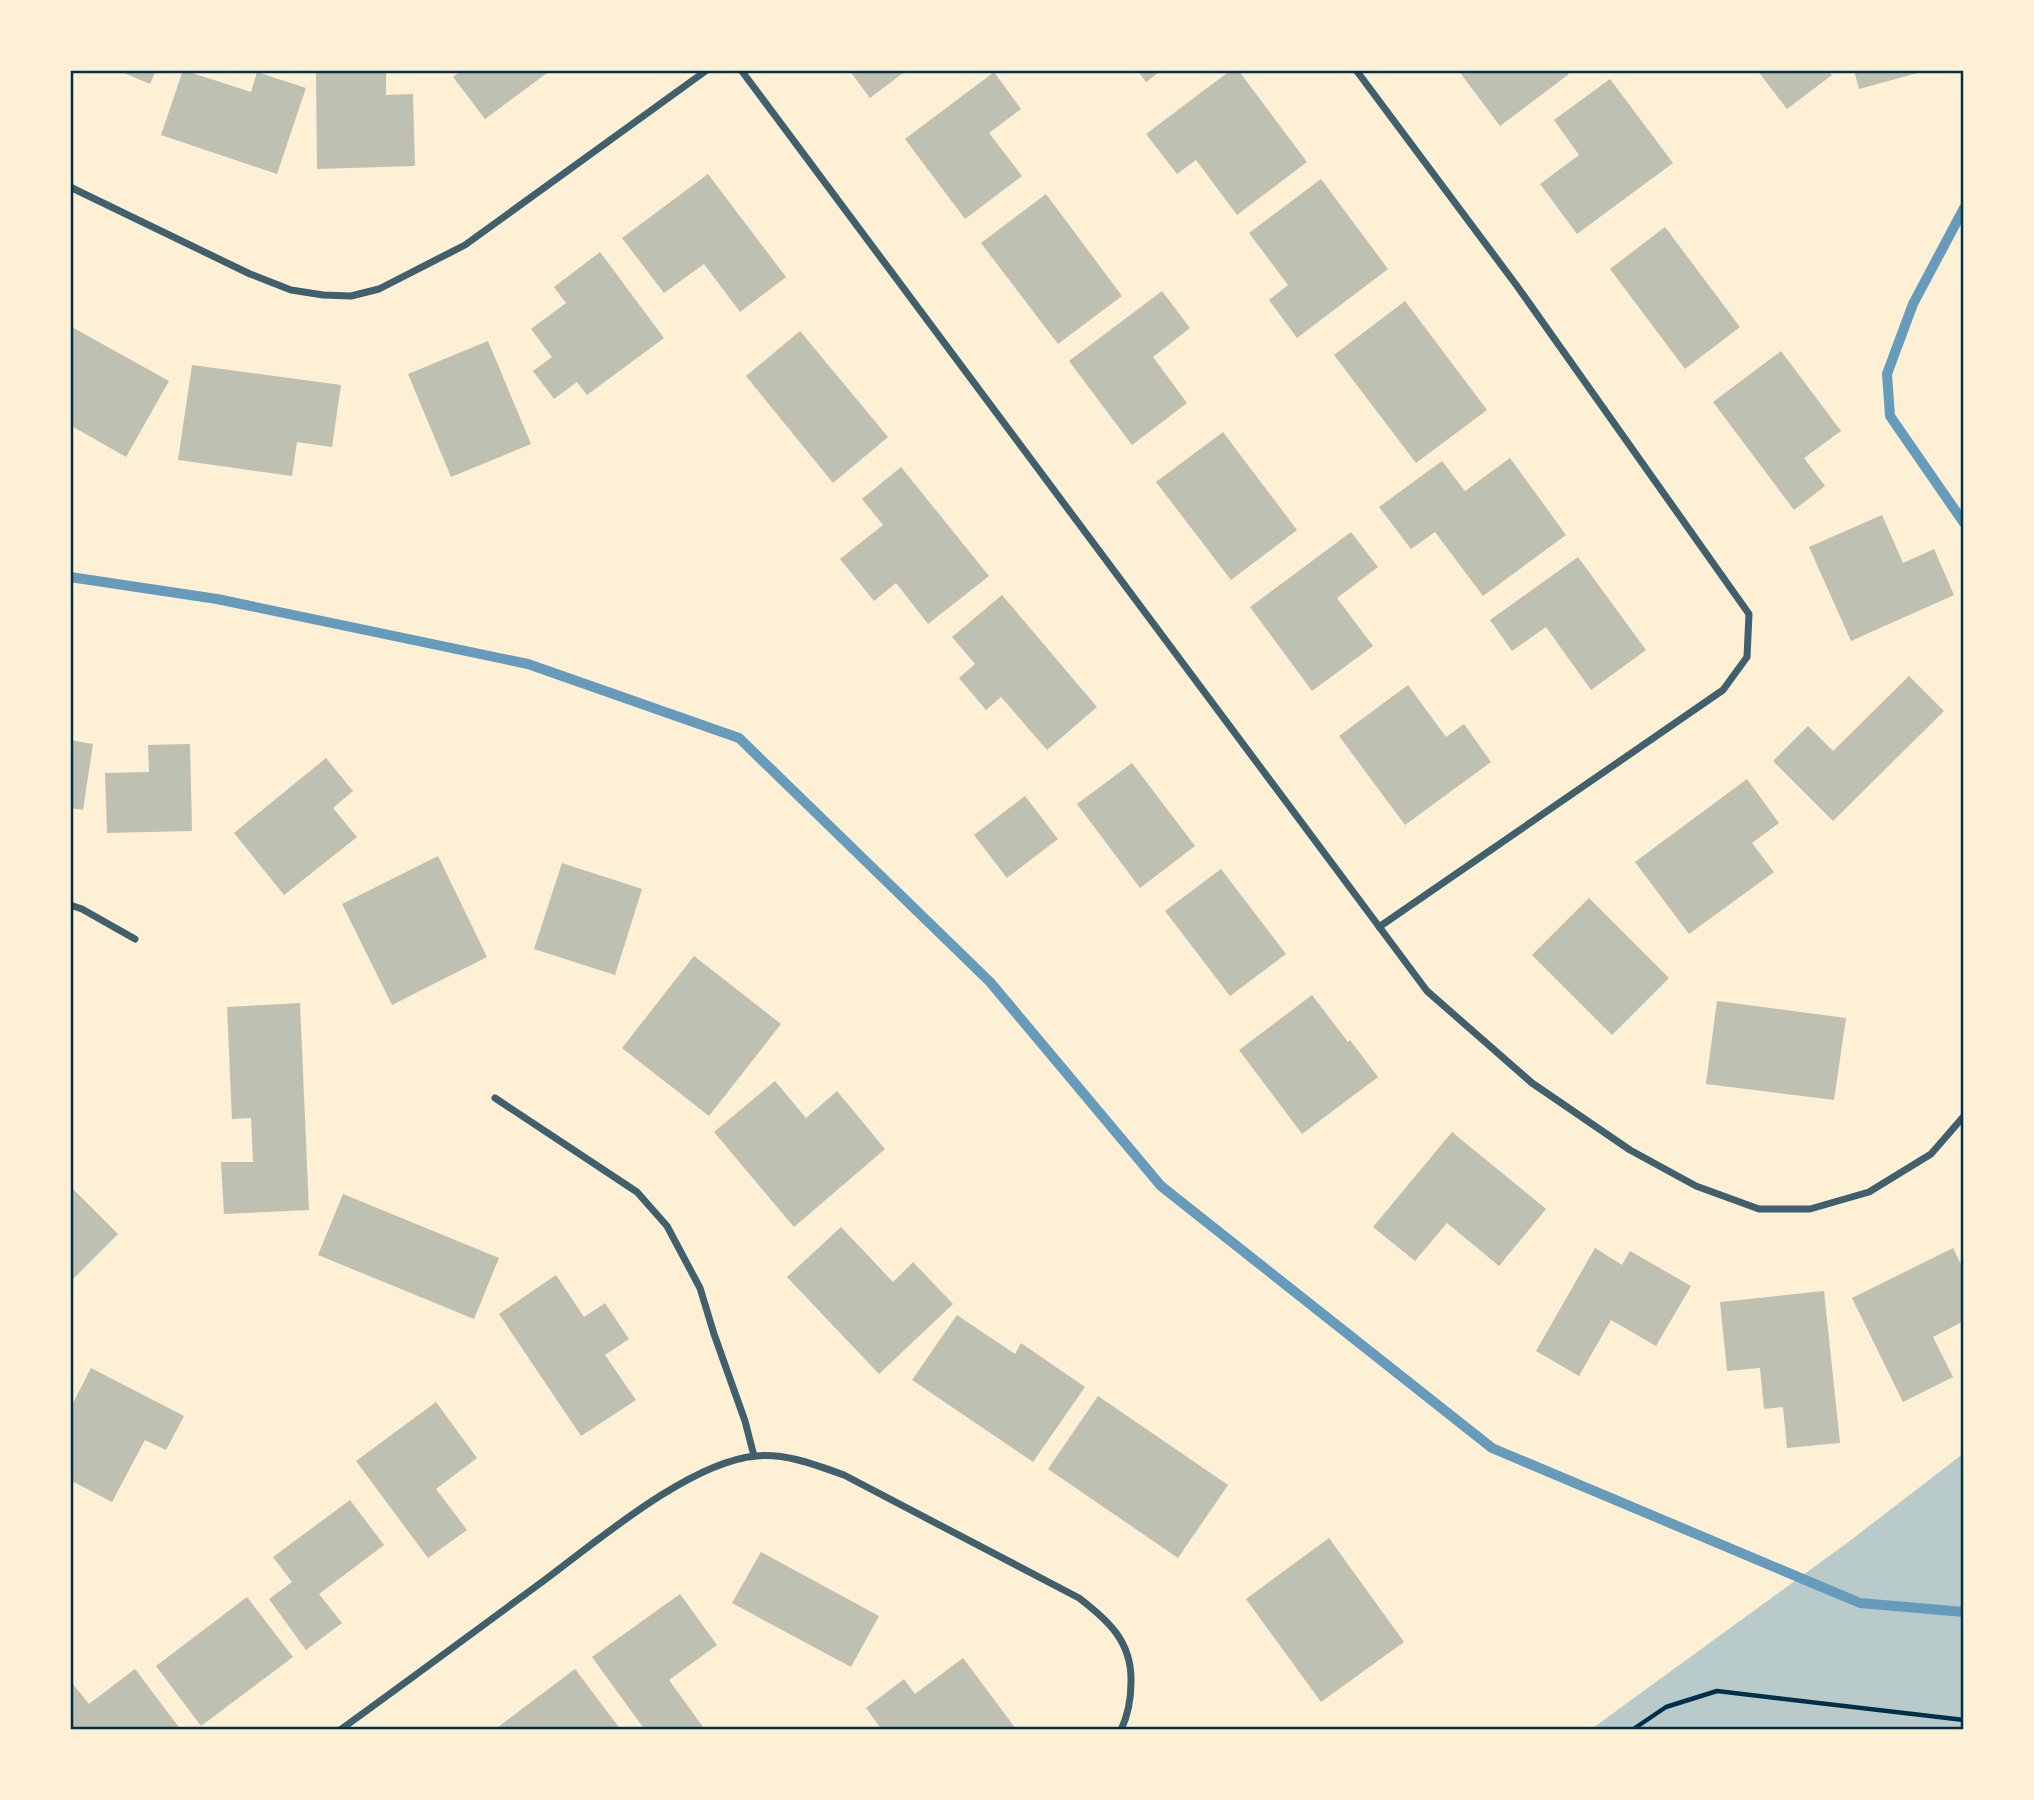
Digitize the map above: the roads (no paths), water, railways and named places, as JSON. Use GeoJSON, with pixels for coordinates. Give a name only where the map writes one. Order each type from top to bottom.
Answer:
{"type":"FeatureCollection","features":[{"type":"Feature","properties":{"kind":"street"},"geometry":{"type":"LineString","coordinates":[[70,187],[250,274],[291,290],[351,296],[379,289],[465,245],[707,70]]}},
{"type":"Feature","properties":{"kind":"street"},"geometry":{"type":"LineString","coordinates":[[741,70],[1427,991],[1532,1083],[1630,1150],[1696,1186],[1759,1209],[1810,1209],[1869,1192],[1931,1154],[1964,1116]]}},
{"type":"Feature","properties":{"kind":"street"},"geometry":{"type":"LineString","coordinates":[[1356,70],[1517,286],[1749,614],[1747,657],[1723,690],[1379,927]]}},
{"type":"Feature","properties":{"kind":"street"},"geometry":{"type":"LineString","coordinates":[[70,905],[135,939]]}},
{"type":"Feature","properties":{"kind":"street"},"geometry":{"type":"LineString","coordinates":[[495,1098],[637,1192],[667,1226],[700,1288],[745,1421],[754,1456]]}},
{"type":"Feature","properties":{"kind":"street"},"geometry":{"type":"LineString","coordinates":[[340,1730],[654,1500],[718,1466],[754,1456],[811,1463],[844,1475],[1079,1598],[1113,1628],[1126,1648],[1131,1668],[1131,1699],[1121,1730]]}},
{"type":"Feature","properties":{"kind":"waterway"},"geometry":{"type":"LineString","coordinates":[[1964,208],[1913,304],[1887,374],[1890,416],[1964,523]]}},
{"type":"Feature","properties":{"kind":"waterway"},"geometry":{"type":"LineString","coordinates":[[70,577],[217,599],[528,664],[739,738],[990,982],[1161,1186],[1492,1448],[1860,1603],[1964,1612]]}}]}
